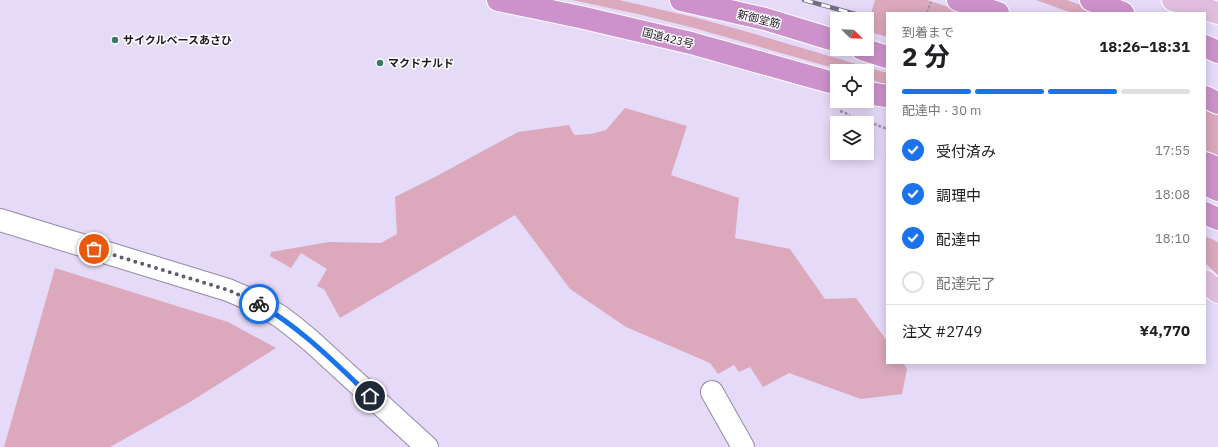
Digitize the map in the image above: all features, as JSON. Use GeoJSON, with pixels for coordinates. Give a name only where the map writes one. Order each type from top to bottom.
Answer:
{"type":"FeatureCollection","features":[{"type":"Feature","properties":{"kind":"highway","name":"国道423号"},"geometry":{"type":"LineString","coordinates":[[498,0],[587,18],[691,43],[830,82]]}},
{"type":"Feature","properties":{"kind":"highway","name":"新御堂筋"},"geometry":{"type":"LineString","coordinates":[[681,0],[765,19],[830,39]]}},
{"type":"Feature","properties":{"kind":"highway"},"geometry":{"type":"LineString","coordinates":[[958,0],[995,12]]}},
{"type":"Feature","properties":{"kind":"highway"},"geometry":{"type":"LineString","coordinates":[[1091,0],[1121,12]]}},
{"type":"Feature","properties":{"kind":"highway"},"geometry":{"type":"LineString","coordinates":[[1206,46],[1218,52]]}},
{"type":"Feature","properties":{"kind":"highway"},"geometry":{"type":"LineString","coordinates":[[874,53],[886,57]]}},
{"type":"Feature","properties":{"kind":"highway"},"geometry":{"type":"LineString","coordinates":[[874,94],[886,96]]}},
{"type":"Feature","properties":{"kind":"highway"},"geometry":{"type":"LineString","coordinates":[[1206,97],[1218,103]]}},
{"type":"Feature","properties":{"kind":"highway"},"geometry":{"type":"LineString","coordinates":[[1206,163],[1218,168]]}},
{"type":"Feature","properties":{"kind":"highway"},"geometry":{"type":"LineString","coordinates":[[1206,184],[1218,190]]}},
{"type":"Feature","properties":{"kind":"highway"},"geometry":{"type":"LineString","coordinates":[[1206,213],[1218,219]]}},
{"type":"Feature","properties":{"kind":"main road"},"geometry":{"type":"LineString","coordinates":[[1173,0],[1218,13]]}},
{"type":"Feature","properties":{"kind":"main road"},"geometry":{"type":"LineString","coordinates":[[874,97],[886,104]]}},
{"type":"Feature","properties":{"kind":"main road"},"geometry":{"type":"LineString","coordinates":[[1206,282],[1218,292]]}},
{"type":"Feature","properties":{"kind":"street"},"geometry":{"type":"LineString","coordinates":[[0,220],[228,290],[256,302],[281,317],[311,341],[427,447]]}},
{"type":"Feature","properties":{"kind":"street"},"geometry":{"type":"LineString","coordinates":[[712,392],[743,447]]}},
{"type":"Feature","properties":{"kind":"path"},"geometry":{"type":"LineString","coordinates":[[927,12],[932,0]]}},
{"type":"Feature","properties":{"kind":"shaded area"},"geometry":{"type":"Polygon","coordinates":[[[572,0],[619,0],[697,18],[856,64],[830,64],[830,67],[694,28],[572,0]]]}},
{"type":"Feature","properties":{"kind":"shaded area"},"geometry":{"type":"Polygon","coordinates":[[[875,0],[927,0],[964,12],[886,12],[886,37],[874,33],[874,12],[871,12],[875,0]]]}},
{"type":"Feature","properties":{"kind":"shaded area"},"geometry":{"type":"Polygon","coordinates":[[[1036,0],[1067,0],[1099,12],[1069,12],[1036,0]]]}},
{"type":"Feature","properties":{"kind":"shaded area"},"geometry":{"type":"Polygon","coordinates":[[[874,69],[886,73],[886,85],[874,80],[874,69]]]}},
{"type":"Feature","properties":{"kind":"shaded area"},"geometry":{"type":"Polygon","coordinates":[[[1206,107],[1218,113],[1218,159],[1206,153],[1206,107]]]}},
{"type":"Feature","properties":{"kind":"shaded area"},"geometry":{"type":"Polygon","coordinates":[[[625,108],[687,126],[671,175],[739,198],[735,238],[790,249],[825,299],[856,298],[886,340],[886,364],[904,364],[907,369],[902,394],[861,399],[789,373],[763,387],[750,367],[739,372],[734,365],[718,374],[710,363],[626,327],[570,289],[515,215],[340,318],[324,289],[317,286],[327,269],[301,253],[291,268],[270,256],[271,252],[329,242],[381,243],[397,234],[395,197],[518,132],[569,125],[575,135],[591,134],[606,130],[625,108]]]}},
{"type":"Feature","properties":{"kind":"shaded area"},"geometry":{"type":"Polygon","coordinates":[[[1206,236],[1218,242],[1218,275],[1206,264],[1206,236]]]}},
{"type":"Feature","properties":{"kind":"shaded area"},"geometry":{"type":"Polygon","coordinates":[[[55,268],[228,322],[276,348],[190,402],[110,447],[4,447],[55,268]]]}},
{"type":"Feature","properties":{"kind":"railway"},"geometry":{"type":"LineString","coordinates":[[804,0],[848,12]]}},
{"type":"Feature","properties":{"kind":"way so far"},"geometry":{"type":"LineString","coordinates":[[94,249],[228,290],[259,304]]}},
{"type":"Feature","properties":{"kind":"place","name":"サイクルベースあさひ"},"geometry":{"type":"Point","coordinates":[115,40]}},
{"type":"Feature","properties":{"kind":"place","name":"マクドナルド"},"geometry":{"type":"Point","coordinates":[380,63]}},
{"type":"Feature","properties":{"kind":"route"},"geometry":{"type":"LineString","coordinates":[[259,304],[281,317],[311,341],[370,396]]}}]}
